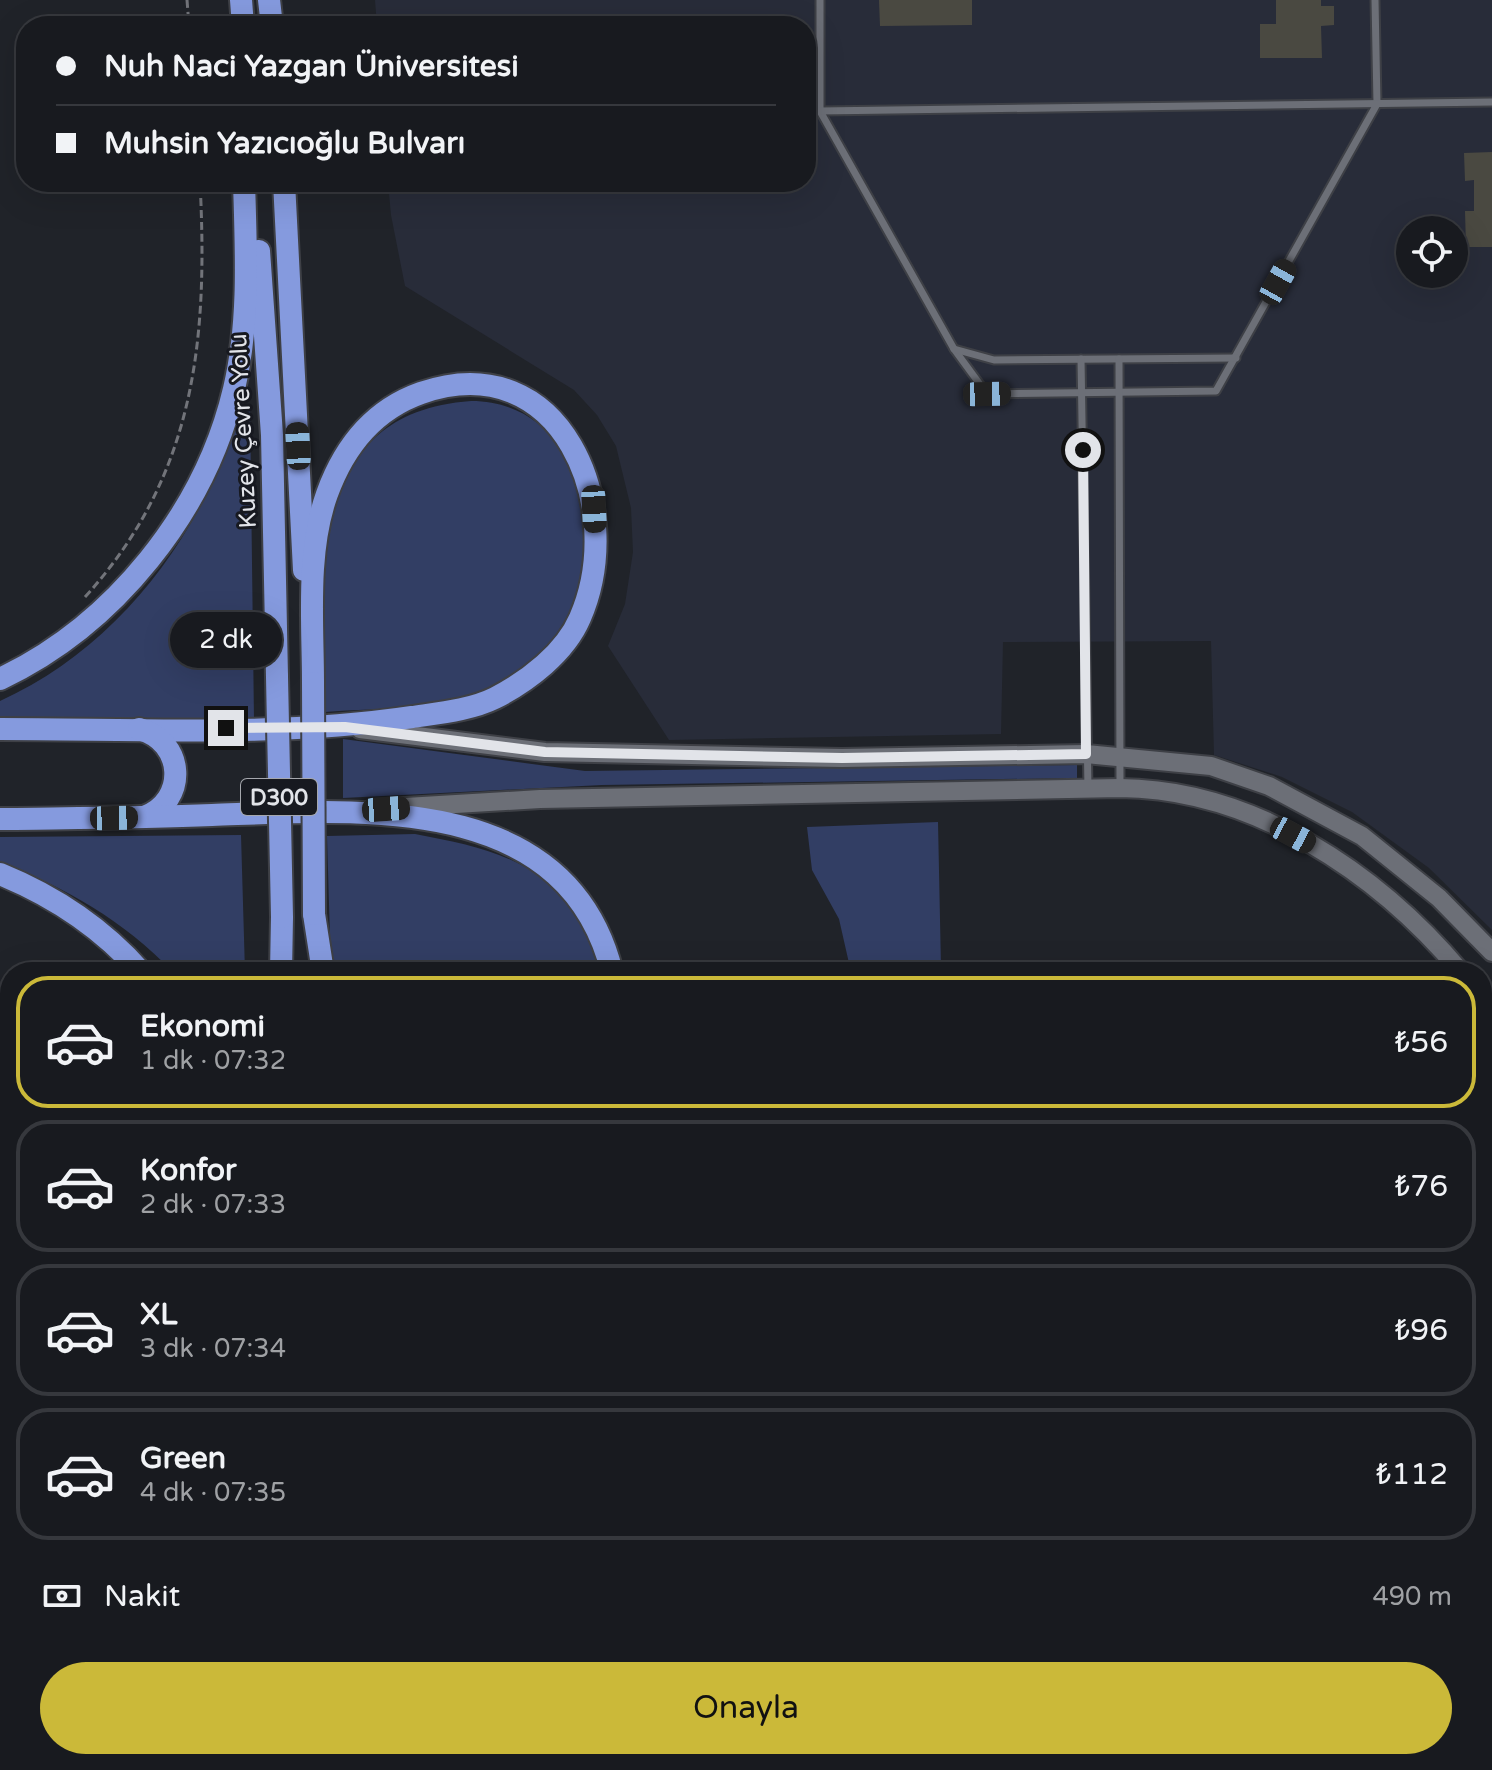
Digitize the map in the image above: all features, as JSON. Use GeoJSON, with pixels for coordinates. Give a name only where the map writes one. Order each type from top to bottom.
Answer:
{"type":"FeatureCollection","features":[{"type":"Feature","properties":{"kind":"highway"},"geometry":{"type":"LineString","coordinates":[[0,679],[56,648],[116,597],[169,531],[198,479],[215,444],[236,374],[243,328],[244,192]]}},
{"type":"Feature","properties":{"kind":"highway","name":"Kuzey Çevre Yolu"},"geometry":{"type":"LineString","coordinates":[[255,192],[272,435],[281,962]]}},
{"type":"Feature","properties":{"kind":"highway","name":"D300"},"geometry":{"type":"LineString","coordinates":[[285,192],[313,683],[312,962]]}},
{"type":"Feature","properties":{"kind":"highway"},"geometry":{"type":"LineString","coordinates":[[0,729],[345,727],[452,711],[493,699],[529,677],[557,652],[579,621],[593,574],[596,548],[594,509],[585,472],[570,439],[543,410],[512,392],[478,385],[441,386],[405,399],[373,419],[345,452],[326,497],[317,546],[313,683]]}},
{"type":"Feature","properties":{"kind":"highway"},"geometry":{"type":"LineString","coordinates":[[137,729],[163,741],[173,757],[176,776],[166,803],[142,818]]}},
{"type":"Feature","properties":{"kind":"highway"},"geometry":{"type":"LineString","coordinates":[[0,819],[355,811],[438,822],[498,837],[548,865],[581,900],[604,942],[609,962]]}},
{"type":"Feature","properties":{"kind":"highway"},"geometry":{"type":"LineString","coordinates":[[0,874],[66,907],[98,930],[131,962]]}},
{"type":"Feature","properties":{"kind":"highway"},"geometry":{"type":"LineString","coordinates":[[314,914],[321,962]]}},
{"type":"Feature","properties":{"kind":"street"},"geometry":{"type":"LineString","coordinates":[[345,727],[545,752],[842,758],[1086,754],[1211,766],[1291,796],[1337,821],[1392,858],[1439,898],[1492,952]]}},
{"type":"Feature","properties":{"kind":"street"},"geometry":{"type":"LineString","coordinates":[[355,811],[540,799],[1120,788],[1163,791],[1212,802],[1257,818],[1312,845],[1398,907],[1451,962]]}},
{"type":"Feature","properties":{"kind":"lane"},"geometry":{"type":"LineString","coordinates":[[820,0],[820,111],[954,349],[987,394],[1216,391],[1377,104],[1375,0]]}},
{"type":"Feature","properties":{"kind":"lane"},"geometry":{"type":"LineString","coordinates":[[820,111],[1492,102]]}},
{"type":"Feature","properties":{"kind":"lane"},"geometry":{"type":"LineString","coordinates":[[954,349],[994,360],[1236,358]]}},
{"type":"Feature","properties":{"kind":"lane"},"geometry":{"type":"LineString","coordinates":[[1081,359],[1088,789]]}},
{"type":"Feature","properties":{"kind":"lane"},"geometry":{"type":"LineString","coordinates":[[1119,359],[1120,788]]}},
{"type":"Feature","properties":{"kind":"path"},"geometry":{"type":"LineString","coordinates":[[78,605],[118,554],[145,510],[170,459],[186,411],[197,360],[205,271],[201,192]]}},
{"type":"Feature","properties":{"kind":"shaded area"},"geometry":{"type":"Polygon","coordinates":[[[375,0],[1492,0],[1492,930],[1429,868],[1352,812],[1282,777],[1214,755],[1211,641],[1003,642],[1001,734],[669,740],[608,646],[625,604],[633,552],[631,508],[616,446],[597,415],[574,390],[405,286],[389,192],[816,192],[816,16],[376,16],[375,0]]]}},
{"type":"Feature","properties":{"kind":"shaded area"},"geometry":{"type":"Polygon","coordinates":[[[471,401],[505,406],[534,420],[556,441],[572,468],[583,499],[587,531],[584,564],[571,609],[540,654],[509,681],[490,691],[445,703],[325,712],[326,562],[334,514],[349,472],[376,437],[415,413],[471,401]]]}},
{"type":"Feature","properties":{"kind":"shaded area"},"geometry":{"type":"Polygon","coordinates":[[[240,405],[250,405],[254,720],[0,725],[0,701],[43,678],[83,649],[120,616],[153,579],[181,539],[205,496],[225,451],[240,405]]]}},
{"type":"Feature","properties":{"kind":"shaded area"},"geometry":{"type":"Polygon","coordinates":[[[343,739],[585,771],[1077,765],[1077,778],[602,785],[343,798],[343,739]]]}},
{"type":"Feature","properties":{"kind":"shaded area"},"geometry":{"type":"Polygon","coordinates":[[[938,822],[941,962],[849,962],[839,919],[812,870],[807,827],[938,822]]]}},
{"type":"Feature","properties":{"kind":"shaded area"},"geometry":{"type":"Polygon","coordinates":[[[415,834],[482,849],[522,865],[541,877],[574,910],[600,962],[331,962],[327,836],[415,834]]]}},
{"type":"Feature","properties":{"kind":"shaded area"},"geometry":{"type":"Polygon","coordinates":[[[241,835],[245,962],[163,962],[114,921],[92,907],[0,862],[0,837],[241,835]]]}},
{"type":"Feature","properties":{"kind":"building"},"geometry":{"type":"Polygon","coordinates":[[[879,0],[972,0],[972,25],[880,26],[879,0]]]}},
{"type":"Feature","properties":{"kind":"building"},"geometry":{"type":"Polygon","coordinates":[[[1276,0],[1321,0],[1321,6],[1334,6],[1334,25],[1321,26],[1322,58],[1260,58],[1260,24],[1276,24],[1276,0]]]}},
{"type":"Feature","properties":{"kind":"building"},"geometry":{"type":"Polygon","coordinates":[[[1492,152],[1492,247],[1468,247],[1468,216],[1465,216],[1465,211],[1474,211],[1474,180],[1465,181],[1464,153],[1492,152]]]}},
{"type":"Feature","properties":{"kind":"route"},"geometry":{"type":"LineString","coordinates":[[226,728],[345,727],[545,752],[842,758],[1086,754],[1083,450]]}}]}
